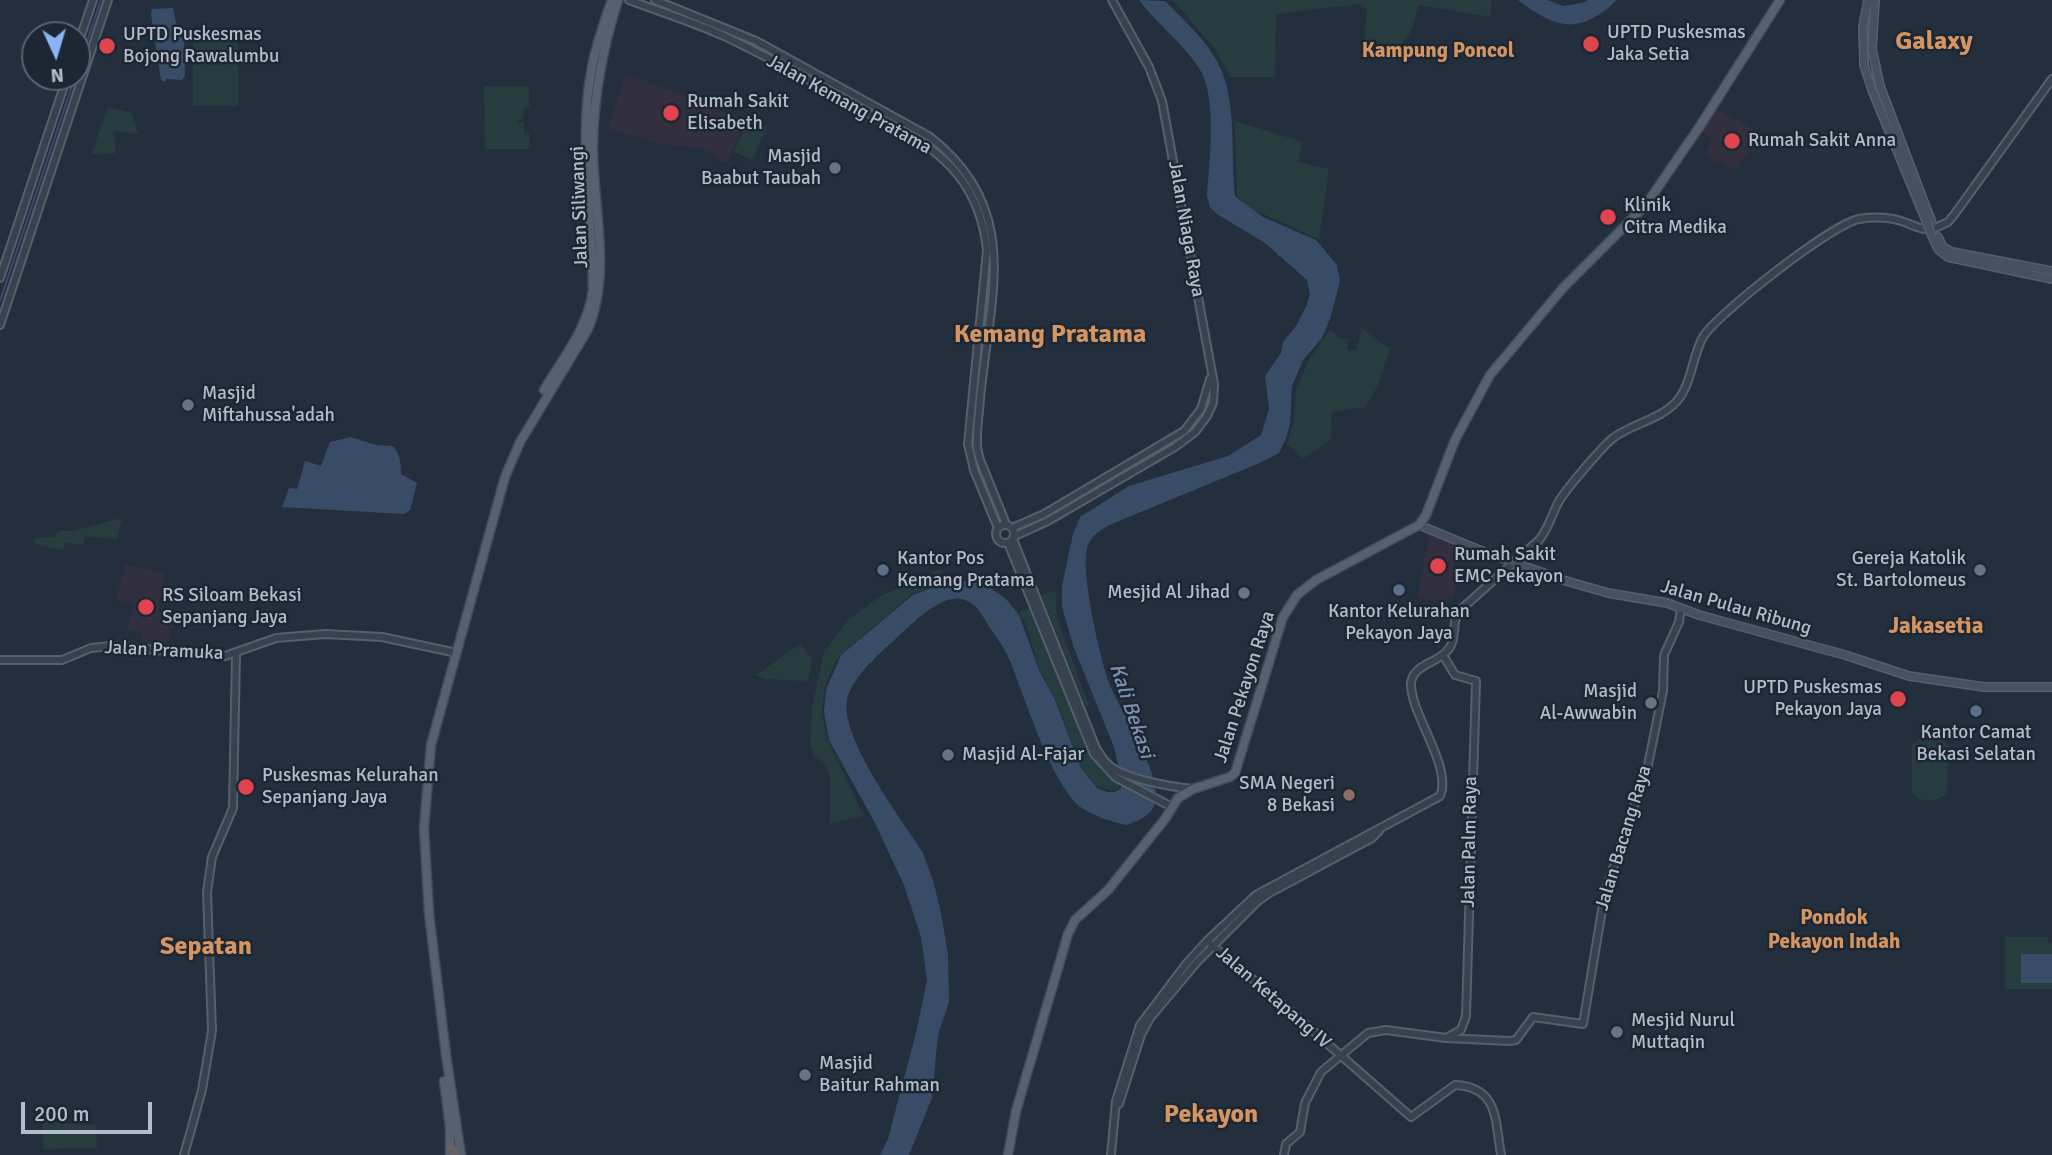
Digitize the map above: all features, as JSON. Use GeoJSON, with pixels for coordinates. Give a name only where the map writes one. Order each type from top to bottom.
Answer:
{"type":"FeatureCollection","features":[{"type":"Feature","properties":{"kind":"main road","name":"Jalan Siliwangi"},"geometry":{"type":"LineString","coordinates":[[453,1127],[442,1048],[424,845],[433,728],[505,477],[541,400],[591,307],[593,289],[587,153],[588,102],[592,68],[612,0]]}},
{"type":"Feature","properties":{"kind":"main road","name":"Jalan Siliwangi"},"geometry":{"type":"LineString","coordinates":[[549,386],[587,331],[598,294],[594,109],[603,53],[618,0]]}},
{"type":"Feature","properties":{"kind":"main road"},"geometry":{"type":"LineString","coordinates":[[1419,525],[1426,515],[1455,440],[1490,375],[1563,288],[1645,205],[1700,126],[1780,0]]}},
{"type":"Feature","properties":{"kind":"main road"},"geometry":{"type":"LineString","coordinates":[[1868,0],[1863,27],[1864,65],[1872,90],[1897,139]]}},
{"type":"Feature","properties":{"kind":"main road"},"geometry":{"type":"LineString","coordinates":[[1875,0],[1872,56],[1897,139],[1939,251],[1948,257],[2052,271]]}},
{"type":"Feature","properties":{"kind":"main road"},"geometry":{"type":"LineString","coordinates":[[1993,263],[2052,279]]}},
{"type":"Feature","properties":{"kind":"main road","name":"Jalan Pulau Ribung"},"geometry":{"type":"LineString","coordinates":[[1419,525],[1513,563],[1608,593],[1656,600],[1728,624],[1845,655],[1916,678],[1984,687],[2052,687]]}},
{"type":"Feature","properties":{"kind":"main road","name":"Jalan Pekayon Raya"},"geometry":{"type":"LineString","coordinates":[[1008,1155],[1016,1111],[1069,929],[1083,910],[1108,890],[1178,798],[1193,789],[1230,777],[1236,772],[1280,626],[1290,603],[1317,580],[1419,525]]}},
{"type":"Feature","properties":{"kind":"main road"},"geometry":{"type":"LineString","coordinates":[[452,1152],[453,1127]]}},
{"type":"Feature","properties":{"kind":"main road"},"geometry":{"type":"LineString","coordinates":[[453,1127],[461,1155]]}},
{"type":"Feature","properties":{"kind":"street"},"geometry":{"type":"LineString","coordinates":[[86,21],[93,0]]}},
{"type":"Feature","properties":{"kind":"street"},"geometry":{"type":"LineString","coordinates":[[0,325],[108,0]]}},
{"type":"Feature","properties":{"kind":"street","name":"Jalan Kemang Pratama"},"geometry":{"type":"LineString","coordinates":[[629,0],[693,24],[773,61],[922,142],[959,176],[974,202],[985,235],[987,265],[968,444],[974,470],[998,528],[997,538],[1002,543],[1012,539],[1009,526],[980,460],[976,438],[995,255],[989,220],[979,192],[970,177],[956,160],[930,137],[756,41],[654,0]]}},
{"type":"Feature","properties":{"kind":"street","name":"Jalan Niaga Raya"},"geometry":{"type":"LineString","coordinates":[[1012,539],[1048,521],[1174,447],[1195,432],[1213,403],[1214,384],[1165,113],[1157,85],[1112,0]]}},
{"type":"Feature","properties":{"kind":"street"},"geometry":{"type":"LineString","coordinates":[[660,12],[664,3]]}},
{"type":"Feature","properties":{"kind":"street"},"geometry":{"type":"LineString","coordinates":[[693,24],[697,16]]}},
{"type":"Feature","properties":{"kind":"street"},"geometry":{"type":"LineString","coordinates":[[752,50],[756,41]]}},
{"type":"Feature","properties":{"kind":"street"},"geometry":{"type":"LineString","coordinates":[[773,61],[778,53]]}},
{"type":"Feature","properties":{"kind":"street"},"geometry":{"type":"LineString","coordinates":[[1111,1155],[1114,1109],[1140,1025],[1186,964],[1271,891],[1372,838],[1380,830],[1442,793],[1438,766],[1411,684],[1413,674],[1418,669],[1443,655],[1452,645],[1454,619],[1458,612],[1539,540],[1549,526],[1561,499],[1614,437],[1667,410],[1676,401],[1686,386],[1704,335],[1723,316],[1786,264],[1844,224],[1857,220],[1889,219],[1931,230],[1948,222],[2052,79]]}},
{"type":"Feature","properties":{"kind":"street"},"geometry":{"type":"LineString","coordinates":[[0,278],[62,91]]}},
{"type":"Feature","properties":{"kind":"street","name":"Jalan Niaga Raya"},"geometry":{"type":"LineString","coordinates":[[998,528],[1044,514],[1184,431],[1201,409],[1211,375]]}},
{"type":"Feature","properties":{"kind":"street"},"geometry":{"type":"LineString","coordinates":[[1012,539],[1096,748],[1111,767],[1166,786],[1193,789]]}},
{"type":"Feature","properties":{"kind":"street"},"geometry":{"type":"LineString","coordinates":[[1012,539],[1091,748],[1115,777],[1172,807]]}},
{"type":"Feature","properties":{"kind":"street","name":"Jalan Bacang Raya"},"geometry":{"type":"LineString","coordinates":[[1446,1038],[1515,1041],[1533,1017],[1583,1024],[1605,892],[1648,765],[1663,691],[1664,655],[1679,622],[1681,609]]}},
{"type":"Feature","properties":{"kind":"street","name":"Jalan Pramuka"},"geometry":{"type":"LineString","coordinates":[[0,660],[62,660],[91,648],[105,646],[225,656],[276,638],[325,634],[382,637],[454,652]]}},
{"type":"Feature","properties":{"kind":"street"},"geometry":{"type":"LineString","coordinates":[[184,1155],[210,1050],[212,1031],[207,892],[214,850],[233,808],[236,654]]}},
{"type":"Feature","properties":{"kind":"street","name":"Jalan Palm Raya"},"geometry":{"type":"LineString","coordinates":[[1443,655],[1457,677],[1474,678],[1476,681],[1466,1016],[1461,1030],[1446,1038]]}},
{"type":"Feature","properties":{"kind":"street"},"geometry":{"type":"LineString","coordinates":[[1166,786],[1178,798]]}},
{"type":"Feature","properties":{"kind":"street","name":"Jalan Ketapang IV"},"geometry":{"type":"LineString","coordinates":[[1210,944],[1411,1117],[1455,1086],[1479,1091],[1492,1103],[1501,1155]]}},
{"type":"Feature","properties":{"kind":"street"},"geometry":{"type":"LineString","coordinates":[[1284,1155],[1286,1144],[1300,1132],[1304,1107],[1323,1069],[1368,1033],[1401,1031],[1446,1038]]}},
{"type":"Feature","properties":{"kind":"shaded area","name":"Rumah Sakit Elisabeth"},"geometry":{"type":"Polygon","coordinates":[[[625,73],[745,120],[727,163],[708,150],[657,143],[609,128],[625,73]]]}},
{"type":"Feature","properties":{"kind":"shaded area","name":"Rumah Sakit Anna"},"geometry":{"type":"Polygon","coordinates":[[[1715,109],[1753,128],[1751,151],[1742,160],[1737,171],[1704,155],[1712,139],[1700,131],[1715,109]]]}},
{"type":"Feature","properties":{"kind":"shaded area","name":"Rumah Sakit EMC Pekayon"},"geometry":{"type":"Polygon","coordinates":[[[1430,532],[1454,543],[1455,590],[1453,598],[1446,601],[1419,599],[1417,596],[1430,532]]]}},
{"type":"Feature","properties":{"kind":"shaded area","name":"RS Siloam Bekasi Sepanjang Jaya"},"geometry":{"type":"Polygon","coordinates":[[[126,564],[165,574],[158,610],[177,615],[164,650],[141,646],[142,634],[127,629],[135,604],[116,599],[126,564]]]}},
{"type":"Feature","properties":{"kind":"green space"},"geometry":{"type":"Polygon","coordinates":[[[1173,0],[1492,0],[1490,17],[1419,5],[1411,33],[1389,58],[1362,59],[1367,11],[1361,4],[1276,14],[1275,77],[1230,77],[1216,50],[1173,0]]]}},
{"type":"Feature","properties":{"kind":"green space"},"geometry":{"type":"Polygon","coordinates":[[[193,37],[238,37],[238,106],[193,106],[193,37]]]}},
{"type":"Feature","properties":{"kind":"green space"},"geometry":{"type":"Polygon","coordinates":[[[484,86],[529,86],[529,108],[524,108],[523,119],[517,120],[518,123],[524,122],[524,133],[529,133],[530,149],[485,149],[484,86]]]}},
{"type":"Feature","properties":{"kind":"green space"},"geometry":{"type":"Polygon","coordinates":[[[108,107],[132,113],[138,134],[114,131],[116,153],[91,155],[108,107]]]}},
{"type":"Feature","properties":{"kind":"green space"},"geometry":{"type":"Polygon","coordinates":[[[749,119],[767,127],[752,160],[734,152],[749,119]]]}},
{"type":"Feature","properties":{"kind":"green space"},"geometry":{"type":"Polygon","coordinates":[[[1235,121],[1303,142],[1298,162],[1329,169],[1319,239],[1252,209],[1237,196],[1235,121]]]}},
{"type":"Feature","properties":{"kind":"green space"},"geometry":{"type":"Polygon","coordinates":[[[1362,328],[1390,349],[1377,387],[1365,407],[1332,412],[1331,439],[1303,459],[1287,444],[1294,421],[1296,391],[1308,361],[1330,330],[1341,339],[1349,339],[1347,351],[1356,350],[1362,328]]]}},
{"type":"Feature","properties":{"kind":"green space"},"geometry":{"type":"Polygon","coordinates":[[[122,518],[117,539],[85,537],[83,545],[65,543],[64,550],[34,544],[34,538],[54,537],[58,531],[73,531],[122,518]]]}},
{"type":"Feature","properties":{"kind":"green space"},"geometry":{"type":"Polygon","coordinates":[[[940,569],[946,580],[911,595],[839,656],[830,673],[824,691],[822,712],[827,739],[864,816],[830,823],[830,775],[825,765],[814,756],[810,744],[812,708],[824,651],[848,620],[879,597],[940,569]]]}},
{"type":"Feature","properties":{"kind":"green space"},"geometry":{"type":"Polygon","coordinates":[[[1056,591],[1056,615],[1089,706],[1086,707],[1041,595],[1056,591]]]}},
{"type":"Feature","properties":{"kind":"green space"},"geometry":{"type":"Polygon","coordinates":[[[1032,606],[1091,755],[1102,771],[1118,780],[1119,788],[1114,791],[1097,787],[1082,768],[1058,705],[1039,668],[1026,624],[1019,612],[1032,606]]]}},
{"type":"Feature","properties":{"kind":"green space"},"geometry":{"type":"Polygon","coordinates":[[[800,644],[812,658],[809,678],[805,681],[764,679],[756,675],[800,644]]]}},
{"type":"Feature","properties":{"kind":"green space"},"geometry":{"type":"Polygon","coordinates":[[[1921,738],[1942,738],[1948,745],[1947,794],[1937,799],[1920,799],[1912,792],[1912,744],[1921,738]]]}},
{"type":"Feature","properties":{"kind":"green space"},"geometry":{"type":"Polygon","coordinates":[[[2005,937],[2048,937],[2048,942],[2052,943],[2052,989],[2005,989],[2005,937]]]}},
{"type":"Feature","properties":{"kind":"green space"},"geometry":{"type":"Polygon","coordinates":[[[43,1117],[57,1123],[96,1125],[97,1148],[43,1149],[43,1117]]]}},
{"type":"Feature","properties":{"kind":"water"},"geometry":{"type":"Polygon","coordinates":[[[1139,0],[1165,1],[1201,38],[1218,63],[1231,111],[1235,196],[1263,217],[1316,240],[1337,265],[1340,281],[1322,338],[1303,360],[1292,386],[1290,424],[1279,453],[1107,526],[1089,542],[1086,557],[1088,592],[1105,671],[1154,780],[1156,796],[1153,808],[1148,814],[1126,825],[1092,813],[1071,798],[1060,782],[1040,740],[1006,652],[981,613],[967,601],[946,601],[923,615],[872,661],[852,687],[848,696],[847,712],[851,731],[860,753],[886,798],[922,851],[933,880],[948,955],[949,1002],[938,1035],[932,1098],[909,1155],[880,1155],[888,1139],[927,980],[921,937],[904,885],[873,819],[829,740],[824,712],[826,690],[841,655],[913,595],[949,581],[975,581],[985,584],[1006,599],[1019,615],[1039,670],[1055,700],[1081,768],[1097,788],[1115,792],[1121,788],[1114,747],[1074,648],[1062,607],[1062,586],[1073,534],[1080,517],[1129,486],[1228,456],[1261,435],[1269,409],[1265,376],[1281,353],[1283,342],[1296,326],[1310,294],[1307,280],[1265,243],[1210,207],[1207,196],[1210,113],[1205,80],[1193,59],[1139,0]]]}},
{"type":"Feature","properties":{"kind":"water"},"geometry":{"type":"Polygon","coordinates":[[[1518,0],[1547,0],[1563,6],[1588,0],[1617,0],[1591,19],[1568,24],[1545,18],[1518,0]]]}},
{"type":"Feature","properties":{"kind":"water"},"geometry":{"type":"Polygon","coordinates":[[[173,8],[178,33],[184,36],[185,75],[182,80],[166,79],[165,82],[161,80],[151,14],[152,9],[173,8]]]}},
{"type":"Feature","properties":{"kind":"water"},"geometry":{"type":"Polygon","coordinates":[[[351,437],[376,445],[393,446],[400,459],[401,474],[417,483],[410,510],[404,514],[282,507],[289,488],[297,489],[305,461],[321,466],[330,442],[351,437]]]}},
{"type":"Feature","properties":{"kind":"water"},"geometry":{"type":"Polygon","coordinates":[[[2021,954],[2052,954],[2052,983],[2021,983],[2021,954]]]}},
{"type":"Feature","properties":{"kind":"waterway"},"geometry":{"type":"LineString","coordinates":[[91,30],[101,0]]}},
{"type":"Feature","properties":{"kind":"waterway"},"geometry":{"type":"LineString","coordinates":[[0,301],[70,91]]}},
{"type":"Feature","properties":{"kind":"place","name":"UPTD Puskesmas Jaka Setia"},"geometry":{"type":"Point","coordinates":[1591,44]}},
{"type":"Feature","properties":{"kind":"place","name":"UPTD Puskesmas Bojong Rawalumbu"},"geometry":{"type":"Point","coordinates":[107,46]}},
{"type":"Feature","properties":{"kind":"place","name":"Rumah Sakit Elisabeth"},"geometry":{"type":"Point","coordinates":[671,113]}},
{"type":"Feature","properties":{"kind":"place","name":"Rumah Sakit Anna"},"geometry":{"type":"Point","coordinates":[1732,141]}},
{"type":"Feature","properties":{"kind":"place","name":"Masjid Baabut Taubah"},"geometry":{"type":"Point","coordinates":[835,168]}},
{"type":"Feature","properties":{"kind":"place","name":"Klinik Citra Medika"},"geometry":{"type":"Point","coordinates":[1608,217]}},
{"type":"Feature","properties":{"kind":"place","name":"Masjid Miftahussa'adah"},"geometry":{"type":"Point","coordinates":[188,405]}},
{"type":"Feature","properties":{"kind":"place","name":"Rumah Sakit EMC Pekayon"},"geometry":{"type":"Point","coordinates":[1438,566]}},
{"type":"Feature","properties":{"kind":"place","name":"Kantor Pos Kemang Pratama"},"geometry":{"type":"Point","coordinates":[883,570]}},
{"type":"Feature","properties":{"kind":"place","name":"Gereja Katolik St. Bartolomeus"},"geometry":{"type":"Point","coordinates":[1980,570]}},
{"type":"Feature","properties":{"kind":"place","name":"Kantor Kelurahan Pekayon Jaya"},"geometry":{"type":"Point","coordinates":[1399,590]}},
{"type":"Feature","properties":{"kind":"place","name":"Mesjid Al Jihad"},"geometry":{"type":"Point","coordinates":[1244,593]}},
{"type":"Feature","properties":{"kind":"place","name":"RS Siloam Bekasi Sepanjang Jaya"},"geometry":{"type":"Point","coordinates":[146,607]}},
{"type":"Feature","properties":{"kind":"place","name":"UPTD Puskesmas Pekayon Jaya"},"geometry":{"type":"Point","coordinates":[1898,699]}},
{"type":"Feature","properties":{"kind":"place","name":"Masjid Al-Awwabin"},"geometry":{"type":"Point","coordinates":[1651,703]}},
{"type":"Feature","properties":{"kind":"place","name":"Kantor Camat Bekasi Selatan"},"geometry":{"type":"Point","coordinates":[1976,711]}},
{"type":"Feature","properties":{"kind":"place","name":"Masjid Al-Fajar"},"geometry":{"type":"Point","coordinates":[948,755]}},
{"type":"Feature","properties":{"kind":"place","name":"Puskesmas Kelurahan Sepanjang Jaya"},"geometry":{"type":"Point","coordinates":[246,787]}},
{"type":"Feature","properties":{"kind":"place","name":"SMA Negeri 8 Bekasi"},"geometry":{"type":"Point","coordinates":[1349,795]}},
{"type":"Feature","properties":{"kind":"place","name":"Mesjid Nurul Muttaqin"},"geometry":{"type":"Point","coordinates":[1617,1032]}},
{"type":"Feature","properties":{"kind":"place","name":"Masjid Baitur Rahman"},"geometry":{"type":"Point","coordinates":[805,1075]}},
{"type":"Feature","properties":{"kind":"district","name":"Galaxy"},"geometry":{"type":"Point","coordinates":[1934,42]}},
{"type":"Feature","properties":{"kind":"district","name":"Kampung Poncol"},"geometry":{"type":"Point","coordinates":[1438,51]}},
{"type":"Feature","properties":{"kind":"district","name":"Kemang Pratama"},"geometry":{"type":"Point","coordinates":[1050,335]}},
{"type":"Feature","properties":{"kind":"district","name":"Jakasetia"},"geometry":{"type":"Point","coordinates":[1936,627]}},
{"type":"Feature","properties":{"kind":"district","name":"Pondok Pekayon Indah"},"geometry":{"type":"Point","coordinates":[1834,930]}},
{"type":"Feature","properties":{"kind":"district","name":"Sepatan"},"geometry":{"type":"Point","coordinates":[206,947]}},
{"type":"Feature","properties":{"kind":"district","name":"Pekayon"},"geometry":{"type":"Point","coordinates":[1211,1115]}},
{"type":"Feature","properties":{"kind":"water label","name":"Kali Bekasi"},"geometry":{"type":"Point","coordinates":[1131,711]}}]}
